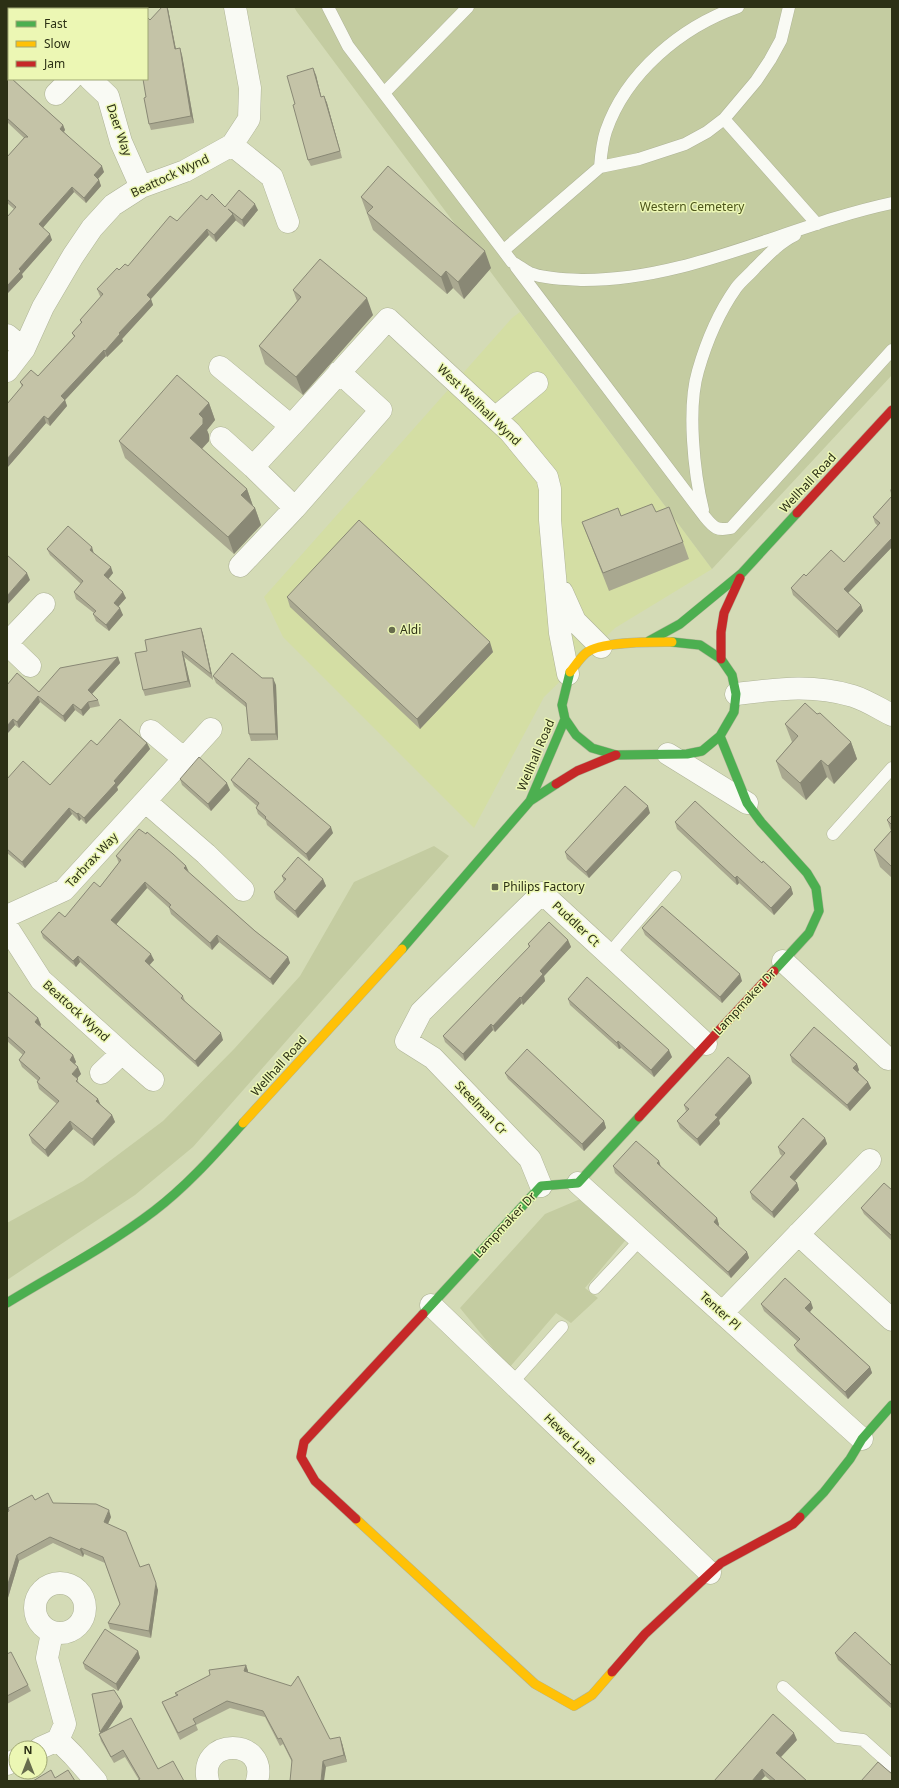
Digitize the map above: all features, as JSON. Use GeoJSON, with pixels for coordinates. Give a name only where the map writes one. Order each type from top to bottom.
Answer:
{"type":"FeatureCollection","features":[{"type":"Feature","properties":{"kind":"street","name":"Beattock Wynd"},"geometry":{"type":"LineString","coordinates":[[7,371],[24,350],[43,307],[73,256],[92,228],[113,205],[141,187],[185,171],[232,145],[249,119],[250,88],[236,7]]}},
{"type":"Feature","properties":{"kind":"street","name":"Daer Way"},"geometry":{"type":"LineString","coordinates":[[91,80],[108,96],[122,142],[141,187]]}},
{"type":"Feature","properties":{"kind":"street"},"geometry":{"type":"LineString","coordinates":[[232,145],[272,177],[288,222]]}},
{"type":"Feature","properties":{"kind":"street","name":"West Wellhall Wynd"},"geometry":{"type":"LineString","coordinates":[[253,467],[388,319],[510,432],[547,477],[550,489],[550,520],[560,633],[568,674]]}},
{"type":"Feature","properties":{"kind":"street"},"geometry":{"type":"LineString","coordinates":[[7,335],[24,350]]}},
{"type":"Feature","properties":{"kind":"street"},"geometry":{"type":"LineString","coordinates":[[220,367],[291,426]]}},
{"type":"Feature","properties":{"kind":"street"},"geometry":{"type":"LineString","coordinates":[[240,566],[296,508],[381,410],[339,372]]}},
{"type":"Feature","properties":{"kind":"street"},"geometry":{"type":"LineString","coordinates":[[495,418],[537,383]]}},
{"type":"Feature","properties":{"kind":"street","name":"Wellhall Road"},"geometry":{"type":"LineString","coordinates":[[646,643],[680,624],[742,573],[892,410]]}},
{"type":"Feature","properties":{"kind":"street"},"geometry":{"type":"LineString","coordinates":[[221,438],[296,508]]}},
{"type":"Feature","properties":{"kind":"street","name":"Wellhall Road"},"geometry":{"type":"LineString","coordinates":[[721,659],[721,632],[724,613],[742,573]]}},
{"type":"Feature","properties":{"kind":"street","name":"West Wellhall Wynd"},"geometry":{"type":"LineString","coordinates":[[554,576],[576,621],[601,647]]}},
{"type":"Feature","properties":{"kind":"street"},"geometry":{"type":"LineString","coordinates":[[30,666],[7,644],[44,604]]}},
{"type":"Feature","properties":{"kind":"street","name":"Wellhall Road"},"geometry":{"type":"LineString","coordinates":[[7,1303],[112,1239],[154,1211],[194,1177],[412,938],[530,801],[577,772],[616,756],[687,754],[702,751],[720,736],[734,712],[736,694],[732,675],[721,659],[700,645],[672,642],[601,647],[587,652],[568,674],[562,705],[565,719],[576,735],[592,748],[616,756]]}},
{"type":"Feature","properties":{"kind":"street"},"geometry":{"type":"LineString","coordinates":[[736,694],[785,688],[818,688],[855,696],[892,715]]}},
{"type":"Feature","properties":{"kind":"street","name":"Wellhall Road"},"geometry":{"type":"LineString","coordinates":[[530,801],[565,719]]}},
{"type":"Feature","properties":{"kind":"street","name":"Tarbrax Way"},"geometry":{"type":"LineString","coordinates":[[7,916],[64,890],[211,730]]}},
{"type":"Feature","properties":{"kind":"street"},"geometry":{"type":"LineString","coordinates":[[151,731],[184,759]]}},
{"type":"Feature","properties":{"kind":"street","name":"Lampmaker Dr"},"geometry":{"type":"LineString","coordinates":[[710,1573],[645,1634],[592,1695],[574,1706],[535,1684],[314,1480],[301,1457],[304,1442],[541,1186],[578,1184],[809,933],[819,910],[816,888],[808,873],[761,822],[747,803],[720,736]]}},
{"type":"Feature","properties":{"kind":"street","name":"Lampmaker Dr"},"geometry":{"type":"LineString","coordinates":[[668,754],[747,803]]}},
{"type":"Feature","properties":{"kind":"street"},"geometry":{"type":"LineString","coordinates":[[146,802],[206,854],[244,890]]}},
{"type":"Feature","properties":{"kind":"street","name":"Puddler Ct"},"geometry":{"type":"LineString","coordinates":[[406,1041],[421,1012],[542,893],[706,1044]]}},
{"type":"Feature","properties":{"kind":"street","name":"Beattock Wynd"},"geometry":{"type":"LineString","coordinates":[[7,927],[41,980],[153,1080]]}},
{"type":"Feature","properties":{"kind":"street","name":"Lampmaker Dr"},"geometry":{"type":"LineString","coordinates":[[782,961],[888,1059]]}},
{"type":"Feature","properties":{"kind":"street","name":"Steelman Cr"},"geometry":{"type":"LineString","coordinates":[[406,1041],[433,1058],[530,1158],[541,1186]]}},
{"type":"Feature","properties":{"kind":"street"},"geometry":{"type":"LineString","coordinates":[[101,1073],[122,1053]]}},
{"type":"Feature","properties":{"kind":"street"},"geometry":{"type":"LineString","coordinates":[[722,1313],[870,1160]]}},
{"type":"Feature","properties":{"kind":"street","name":"Tenter Pl"},"geometry":{"type":"LineString","coordinates":[[578,1184],[862,1438]]}},
{"type":"Feature","properties":{"kind":"street"},"geometry":{"type":"LineString","coordinates":[[798,1234],[892,1320]]}},
{"type":"Feature","properties":{"kind":"street","name":"Hewer Lane"},"geometry":{"type":"LineString","coordinates":[[431,1305],[710,1573]]}},
{"type":"Feature","properties":{"kind":"street"},"geometry":{"type":"LineString","coordinates":[[710,1573],[721,1563],[793,1524],[824,1492],[850,1459],[862,1438],[892,1405]]}},
{"type":"Feature","properties":{"kind":"street"},"geometry":{"type":"LineString","coordinates":[[52,1633],[47,1658],[65,1724],[49,1744],[74,1755],[96,1781]]}},
{"type":"Feature","properties":{"kind":"street"},"geometry":{"type":"LineString","coordinates":[[208,1781],[207,1767],[211,1759],[217,1752],[225,1748],[233,1747],[242,1749],[255,1759],[258,1767],[257,1781]]}},
{"type":"Feature","properties":{"kind":"lane"},"geometry":{"type":"LineString","coordinates":[[328,7],[348,46],[712,526],[721,530],[731,528],[892,350]]}},
{"type":"Feature","properties":{"kind":"lane"},"geometry":{"type":"LineString","coordinates":[[384,93],[468,7]]}},
{"type":"Feature","properties":{"kind":"lane"},"geometry":{"type":"LineString","coordinates":[[600,167],[606,131],[616,110],[640,74],[664,49],[689,32],[738,7]]}},
{"type":"Feature","properties":{"kind":"lane"},"geometry":{"type":"LineString","coordinates":[[504,250],[600,167],[639,159],[685,144],[707,132],[724,119],[756,81],[770,60],[781,40],[789,7]]}},
{"type":"Feature","properties":{"kind":"lane"},"geometry":{"type":"LineString","coordinates":[[724,119],[817,224]]}},
{"type":"Feature","properties":{"kind":"lane"},"geometry":{"type":"LineString","coordinates":[[512,262],[531,273],[561,279],[611,279],[639,276],[693,264],[859,210],[892,203]]}},
{"type":"Feature","properties":{"kind":"lane"},"geometry":{"type":"LineString","coordinates":[[705,517],[699,493],[693,431],[693,403],[700,366],[719,318],[737,287],[786,239],[817,224]]}},
{"type":"Feature","properties":{"kind":"lane"},"geometry":{"type":"LineString","coordinates":[[834,834],[892,768]]}},
{"type":"Feature","properties":{"kind":"lane"},"geometry":{"type":"LineString","coordinates":[[609,954],[675,877]]}},
{"type":"Feature","properties":{"kind":"lane"},"geometry":{"type":"LineString","coordinates":[[595,1288],[640,1240]]}},
{"type":"Feature","properties":{"kind":"lane"},"geometry":{"type":"LineString","coordinates":[[512,1383],[562,1327]]}},
{"type":"Feature","properties":{"kind":"lane"},"geometry":{"type":"LineString","coordinates":[[783,1687],[838,1737],[863,1740],[892,1766]]}},
{"type":"Feature","properties":{"kind":"shaded area"},"geometry":{"type":"Polygon","coordinates":[[[520,312],[712,569],[615,628],[544,697],[474,828],[283,637],[264,597],[512,318],[520,312]]]}},
{"type":"Feature","properties":{"kind":"green space","name":"Western Cemetery"},"geometry":{"type":"Polygon","coordinates":[[[294,7],[892,7],[892,375],[712,569],[294,7]]]}},
{"type":"Feature","properties":{"kind":"green space"},"geometry":{"type":"Polygon","coordinates":[[[434,846],[449,856],[193,1147],[135,1195],[7,1280],[7,1223],[83,1181],[163,1121],[234,1049],[300,976],[354,882],[434,846]]]}},
{"type":"Feature","properties":{"kind":"green space"},"geometry":{"type":"Polygon","coordinates":[[[585,1197],[629,1236],[585,1288],[598,1298],[571,1323],[556,1313],[509,1368],[460,1308],[545,1214],[585,1197]]]}},
{"type":"Feature","properties":{"kind":"building"},"geometry":{"type":"Polygon","coordinates":[[[136,7],[137,8],[96,8],[136,7]]]}},
{"type":"Feature","properties":{"kind":"building"},"geometry":{"type":"Polygon","coordinates":[[[162,7],[167,7],[175,49],[180,48],[191,116],[149,124],[144,98],[146,97],[143,80],[148,80],[148,18],[150,20],[162,7]]]}},
{"type":"Feature","properties":{"kind":"building"},"geometry":{"type":"Polygon","coordinates":[[[313,68],[321,97],[324,96],[340,151],[308,160],[293,105],[295,104],[287,76],[313,68]]]}},
{"type":"Feature","properties":{"kind":"building"},"geometry":{"type":"Polygon","coordinates":[[[7,74],[8,80],[13,80],[63,125],[60,129],[102,166],[94,175],[99,180],[84,198],[72,187],[39,224],[50,234],[19,269],[21,271],[7,286],[7,217],[16,207],[7,199],[7,157],[25,137],[28,137],[7,118],[7,74]]]}},
{"type":"Feature","properties":{"kind":"building"},"geometry":{"type":"Polygon","coordinates":[[[388,166],[485,251],[458,282],[446,271],[441,277],[367,213],[373,207],[361,197],[388,166]]]}},
{"type":"Feature","properties":{"kind":"building"},"geometry":{"type":"Polygon","coordinates":[[[239,190],[255,204],[242,220],[228,209],[233,214],[214,235],[207,229],[147,295],[151,299],[119,333],[120,334],[105,351],[104,350],[61,396],[65,400],[48,419],[44,416],[7,459],[7,404],[23,385],[20,382],[31,370],[38,376],[75,336],[72,333],[82,322],[80,320],[103,294],[97,289],[117,268],[119,270],[125,264],[128,266],[170,216],[177,221],[201,195],[207,200],[212,194],[225,207],[239,190]]]}},
{"type":"Feature","properties":{"kind":"building"},"geometry":{"type":"Polygon","coordinates":[[[320,259],[367,298],[296,377],[259,346],[301,297],[293,290],[320,259]]]}},
{"type":"Feature","properties":{"kind":"building"},"geometry":{"type":"Polygon","coordinates":[[[177,375],[209,403],[199,414],[203,418],[203,424],[190,438],[247,489],[241,495],[255,508],[228,537],[119,441],[177,375]]]}},
{"type":"Feature","properties":{"kind":"building"},"geometry":{"type":"Polygon","coordinates":[[[892,496],[892,538],[844,589],[861,605],[837,631],[791,588],[804,574],[806,576],[831,550],[844,562],[880,523],[873,517],[892,496]]]}},
{"type":"Feature","properties":{"kind":"building"},"geometry":{"type":"Polygon","coordinates":[[[652,504],[656,512],[669,507],[683,542],[603,573],[582,522],[618,508],[621,516],[652,504]]]}},
{"type":"Feature","properties":{"kind":"building","name":"Aldi"},"geometry":{"type":"Polygon","coordinates":[[[359,520],[490,642],[417,719],[287,597],[359,520]]]}},
{"type":"Feature","properties":{"kind":"building"},"geometry":{"type":"Polygon","coordinates":[[[68,526],[92,547],[90,550],[111,567],[104,575],[123,592],[114,603],[120,608],[106,625],[93,614],[96,611],[74,592],[83,581],[47,549],[68,526]]]}},
{"type":"Feature","properties":{"kind":"building"},"geometry":{"type":"Polygon","coordinates":[[[7,555],[27,573],[7,596],[7,555]]]}},
{"type":"Feature","properties":{"kind":"building"},"geometry":{"type":"Polygon","coordinates":[[[201,628],[211,674],[182,651],[188,681],[143,690],[135,653],[147,651],[145,640],[201,628]]]}},
{"type":"Feature","properties":{"kind":"building"},"geometry":{"type":"Polygon","coordinates":[[[232,653],[262,678],[273,678],[276,734],[249,734],[246,703],[213,676],[232,653]]]}},
{"type":"Feature","properties":{"kind":"building"},"geometry":{"type":"Polygon","coordinates":[[[118,657],[88,690],[98,700],[88,702],[81,710],[73,704],[63,716],[38,696],[17,722],[13,719],[7,726],[7,685],[17,673],[39,692],[60,668],[118,657]]]}},
{"type":"Feature","properties":{"kind":"building"},"geometry":{"type":"Polygon","coordinates":[[[805,703],[817,714],[820,713],[851,742],[828,766],[821,760],[800,783],[776,761],[798,736],[785,724],[805,703]]]}},
{"type":"Feature","properties":{"kind":"building"},"geometry":{"type":"Polygon","coordinates":[[[120,719],[147,743],[114,781],[116,783],[84,818],[69,808],[22,862],[7,849],[7,779],[23,761],[50,785],[91,740],[97,745],[120,719]]]}},
{"type":"Feature","properties":{"kind":"building"},"geometry":{"type":"Polygon","coordinates":[[[199,757],[227,783],[208,804],[180,779],[199,757]]]}},
{"type":"Feature","properties":{"kind":"building"},"geometry":{"type":"Polygon","coordinates":[[[249,758],[331,827],[306,854],[265,818],[266,817],[256,808],[259,803],[231,780],[249,758]]]}},
{"type":"Feature","properties":{"kind":"building"},"geometry":{"type":"Polygon","coordinates":[[[625,786],[648,806],[586,872],[565,852],[625,786]]]}},
{"type":"Feature","properties":{"kind":"building"},"geometry":{"type":"Polygon","coordinates":[[[695,801],[762,863],[763,861],[791,887],[771,908],[737,876],[735,878],[675,822],[695,801]]]}},
{"type":"Feature","properties":{"kind":"building"},"geometry":{"type":"Polygon","coordinates":[[[892,815],[892,825],[887,820],[892,815]]]}},
{"type":"Feature","properties":{"kind":"building"},"geometry":{"type":"Polygon","coordinates":[[[139,829],[146,834],[147,832],[173,854],[186,866],[184,868],[255,931],[288,957],[270,979],[217,935],[210,943],[169,907],[171,905],[145,882],[111,920],[151,954],[145,961],[183,996],[181,998],[221,1033],[195,1061],[78,956],[73,961],[41,932],[59,912],[65,917],[94,882],[100,887],[121,860],[116,856],[139,829]]]}},
{"type":"Feature","properties":{"kind":"building"},"geometry":{"type":"Polygon","coordinates":[[[892,830],[892,867],[874,850],[892,830]]]}},
{"type":"Feature","properties":{"kind":"building"},"geometry":{"type":"Polygon","coordinates":[[[298,857],[323,879],[295,911],[274,892],[286,879],[282,876],[298,857]]]}},
{"type":"Feature","properties":{"kind":"building"},"geometry":{"type":"Polygon","coordinates":[[[662,906],[740,974],[720,997],[642,928],[662,906]]]}},
{"type":"Feature","properties":{"kind":"building"},"geometry":{"type":"Polygon","coordinates":[[[549,922],[568,940],[540,971],[543,974],[521,998],[520,997],[493,1026],[491,1024],[463,1054],[443,1036],[530,946],[528,944],[549,922]]]}},
{"type":"Feature","properties":{"kind":"building"},"geometry":{"type":"Polygon","coordinates":[[[587,977],[669,1050],[651,1070],[618,1041],[617,1043],[568,999],[587,977]]]}},
{"type":"Feature","properties":{"kind":"building"},"geometry":{"type":"Polygon","coordinates":[[[7,991],[38,1018],[35,1022],[73,1055],[70,1060],[78,1067],[72,1074],[78,1079],[76,1081],[98,1099],[96,1101],[112,1115],[92,1139],[70,1121],[45,1150],[29,1135],[59,1101],[37,1082],[40,1078],[19,1060],[25,1052],[7,1036],[7,991]]]}},
{"type":"Feature","properties":{"kind":"building"},"geometry":{"type":"Polygon","coordinates":[[[814,1027],[857,1064],[853,1068],[868,1082],[847,1105],[790,1055],[814,1027]]]}},
{"type":"Feature","properties":{"kind":"building"},"geometry":{"type":"Polygon","coordinates":[[[527,1049],[604,1121],[582,1144],[505,1073],[527,1049]]]}},
{"type":"Feature","properties":{"kind":"building"},"geometry":{"type":"Polygon","coordinates":[[[728,1057],[750,1076],[715,1115],[718,1117],[697,1139],[677,1121],[689,1109],[684,1105],[728,1057]]]}},
{"type":"Feature","properties":{"kind":"building"},"geometry":{"type":"Polygon","coordinates":[[[803,1118],[825,1138],[790,1177],[797,1183],[772,1212],[750,1192],[785,1153],[778,1147],[803,1118]]]}},
{"type":"Feature","properties":{"kind":"building"},"geometry":{"type":"Polygon","coordinates":[[[636,1141],[659,1161],[657,1163],[717,1218],[714,1222],[747,1252],[728,1272],[613,1166],[636,1141]]]}},
{"type":"Feature","properties":{"kind":"building"},"geometry":{"type":"Polygon","coordinates":[[[884,1183],[892,1190],[892,1236],[861,1208],[884,1183]]]}},
{"type":"Feature","properties":{"kind":"building"},"geometry":{"type":"Polygon","coordinates":[[[785,1278],[811,1302],[805,1308],[870,1367],[845,1392],[794,1345],[800,1339],[761,1304],[785,1278]]]}},
{"type":"Feature","properties":{"kind":"building"},"geometry":{"type":"Polygon","coordinates":[[[48,1493],[53,1503],[96,1504],[109,1510],[104,1522],[126,1532],[140,1567],[149,1564],[156,1583],[149,1631],[108,1623],[120,1604],[103,1557],[81,1548],[80,1550],[50,1537],[17,1555],[7,1587],[8,1508],[32,1495],[35,1500],[48,1493]]]}},
{"type":"Feature","properties":{"kind":"building"},"geometry":{"type":"Polygon","coordinates":[[[105,1629],[138,1651],[116,1684],[83,1663],[105,1629]]]}},
{"type":"Feature","properties":{"kind":"building"},"geometry":{"type":"Polygon","coordinates":[[[855,1632],[892,1666],[892,1705],[835,1653],[855,1632]]]}},
{"type":"Feature","properties":{"kind":"building"},"geometry":{"type":"Polygon","coordinates":[[[11,1652],[28,1685],[7,1696],[7,1654],[11,1652]]]}},
{"type":"Feature","properties":{"kind":"building"},"geometry":{"type":"Polygon","coordinates":[[[246,1665],[244,1671],[291,1686],[298,1676],[330,1739],[340,1737],[344,1755],[323,1761],[321,1781],[290,1781],[292,1760],[281,1738],[278,1739],[263,1711],[227,1701],[193,1719],[196,1724],[178,1733],[162,1702],[178,1695],[175,1693],[210,1675],[209,1670],[246,1665]]]}},
{"type":"Feature","properties":{"kind":"building"},"geometry":{"type":"Polygon","coordinates":[[[114,1690],[121,1701],[100,1732],[92,1694],[114,1690]]]}},
{"type":"Feature","properties":{"kind":"building"},"geometry":{"type":"Polygon","coordinates":[[[773,1714],[794,1733],[776,1753],[807,1781],[776,1781],[762,1769],[752,1781],[714,1781],[773,1714]]]}},
{"type":"Feature","properties":{"kind":"building"},"geometry":{"type":"Polygon","coordinates":[[[131,1718],[158,1769],[173,1761],[184,1781],[137,1781],[140,1779],[123,1750],[111,1757],[99,1734],[131,1718]]]}},
{"type":"Feature","properties":{"kind":"building"},"geometry":{"type":"Polygon","coordinates":[[[878,1762],[892,1774],[892,1779],[890,1781],[861,1781],[878,1762]]]}},
{"type":"Feature","properties":{"kind":"building"},"geometry":{"type":"Polygon","coordinates":[[[51,1770],[55,1778],[68,1770],[75,1781],[33,1781],[48,1780],[48,1772],[51,1770]]]}},
{"type":"Feature","properties":{"kind":"traffic: fast"},"geometry":{"type":"LineString","coordinates":[[649,641],[680,624],[742,573],[797,513]]}},
{"type":"Feature","properties":{"kind":"traffic: fast"},"geometry":{"type":"LineString","coordinates":[[570,672],[562,705],[565,719],[576,735],[592,748],[616,755],[687,754],[702,751],[720,736],[734,712],[736,694],[732,675],[721,659],[700,645],[672,642]]}},
{"type":"Feature","properties":{"kind":"traffic: fast"},"geometry":{"type":"LineString","coordinates":[[530,801],[565,719]]}},
{"type":"Feature","properties":{"kind":"traffic: fast"},"geometry":{"type":"LineString","coordinates":[[720,736],[747,803],[761,822],[807,873],[816,888],[819,911],[809,933],[774,971]]}},
{"type":"Feature","properties":{"kind":"traffic: fast"},"geometry":{"type":"LineString","coordinates":[[402,949],[530,801],[556,784]]}},
{"type":"Feature","properties":{"kind":"traffic: fast"},"geometry":{"type":"LineString","coordinates":[[423,1314],[541,1186],[578,1183],[639,1117]]}},
{"type":"Feature","properties":{"kind":"traffic: fast"},"geometry":{"type":"LineString","coordinates":[[7,1303],[100,1248],[154,1211],[190,1180],[243,1123]]}},
{"type":"Feature","properties":{"kind":"traffic: fast"},"geometry":{"type":"LineString","coordinates":[[800,1517],[824,1492],[850,1459],[862,1439],[892,1405]]}},
{"type":"Feature","properties":{"kind":"traffic: slow"},"geometry":{"type":"LineString","coordinates":[[570,672],[586,653],[603,646],[627,643],[672,642]]}},
{"type":"Feature","properties":{"kind":"traffic: slow"},"geometry":{"type":"LineString","coordinates":[[243,1123],[402,949]]}},
{"type":"Feature","properties":{"kind":"traffic: slow"},"geometry":{"type":"LineString","coordinates":[[356,1519],[535,1684],[574,1706],[592,1695],[612,1672]]}},
{"type":"Feature","properties":{"kind":"traffic: jam"},"geometry":{"type":"LineString","coordinates":[[797,513],[892,410]]}},
{"type":"Feature","properties":{"kind":"traffic: jam"},"geometry":{"type":"LineString","coordinates":[[721,659],[721,632],[724,613],[740,578]]}},
{"type":"Feature","properties":{"kind":"traffic: jam"},"geometry":{"type":"LineString","coordinates":[[556,784],[577,771],[616,755]]}},
{"type":"Feature","properties":{"kind":"traffic: jam"},"geometry":{"type":"LineString","coordinates":[[639,1117],[774,971]]}},
{"type":"Feature","properties":{"kind":"traffic: jam"},"geometry":{"type":"LineString","coordinates":[[356,1519],[315,1481],[301,1457],[304,1442],[423,1314]]}},
{"type":"Feature","properties":{"kind":"traffic: jam"},"geometry":{"type":"LineString","coordinates":[[612,1672],[645,1634],[721,1563],[793,1524],[800,1517]]}},
{"type":"Feature","properties":{"kind":"place","name":"Aldi"},"geometry":{"type":"Point","coordinates":[392,630]}},
{"type":"Feature","properties":{"kind":"place","name":"Philips Factory"},"geometry":{"type":"Point","coordinates":[495,887]}}]}
